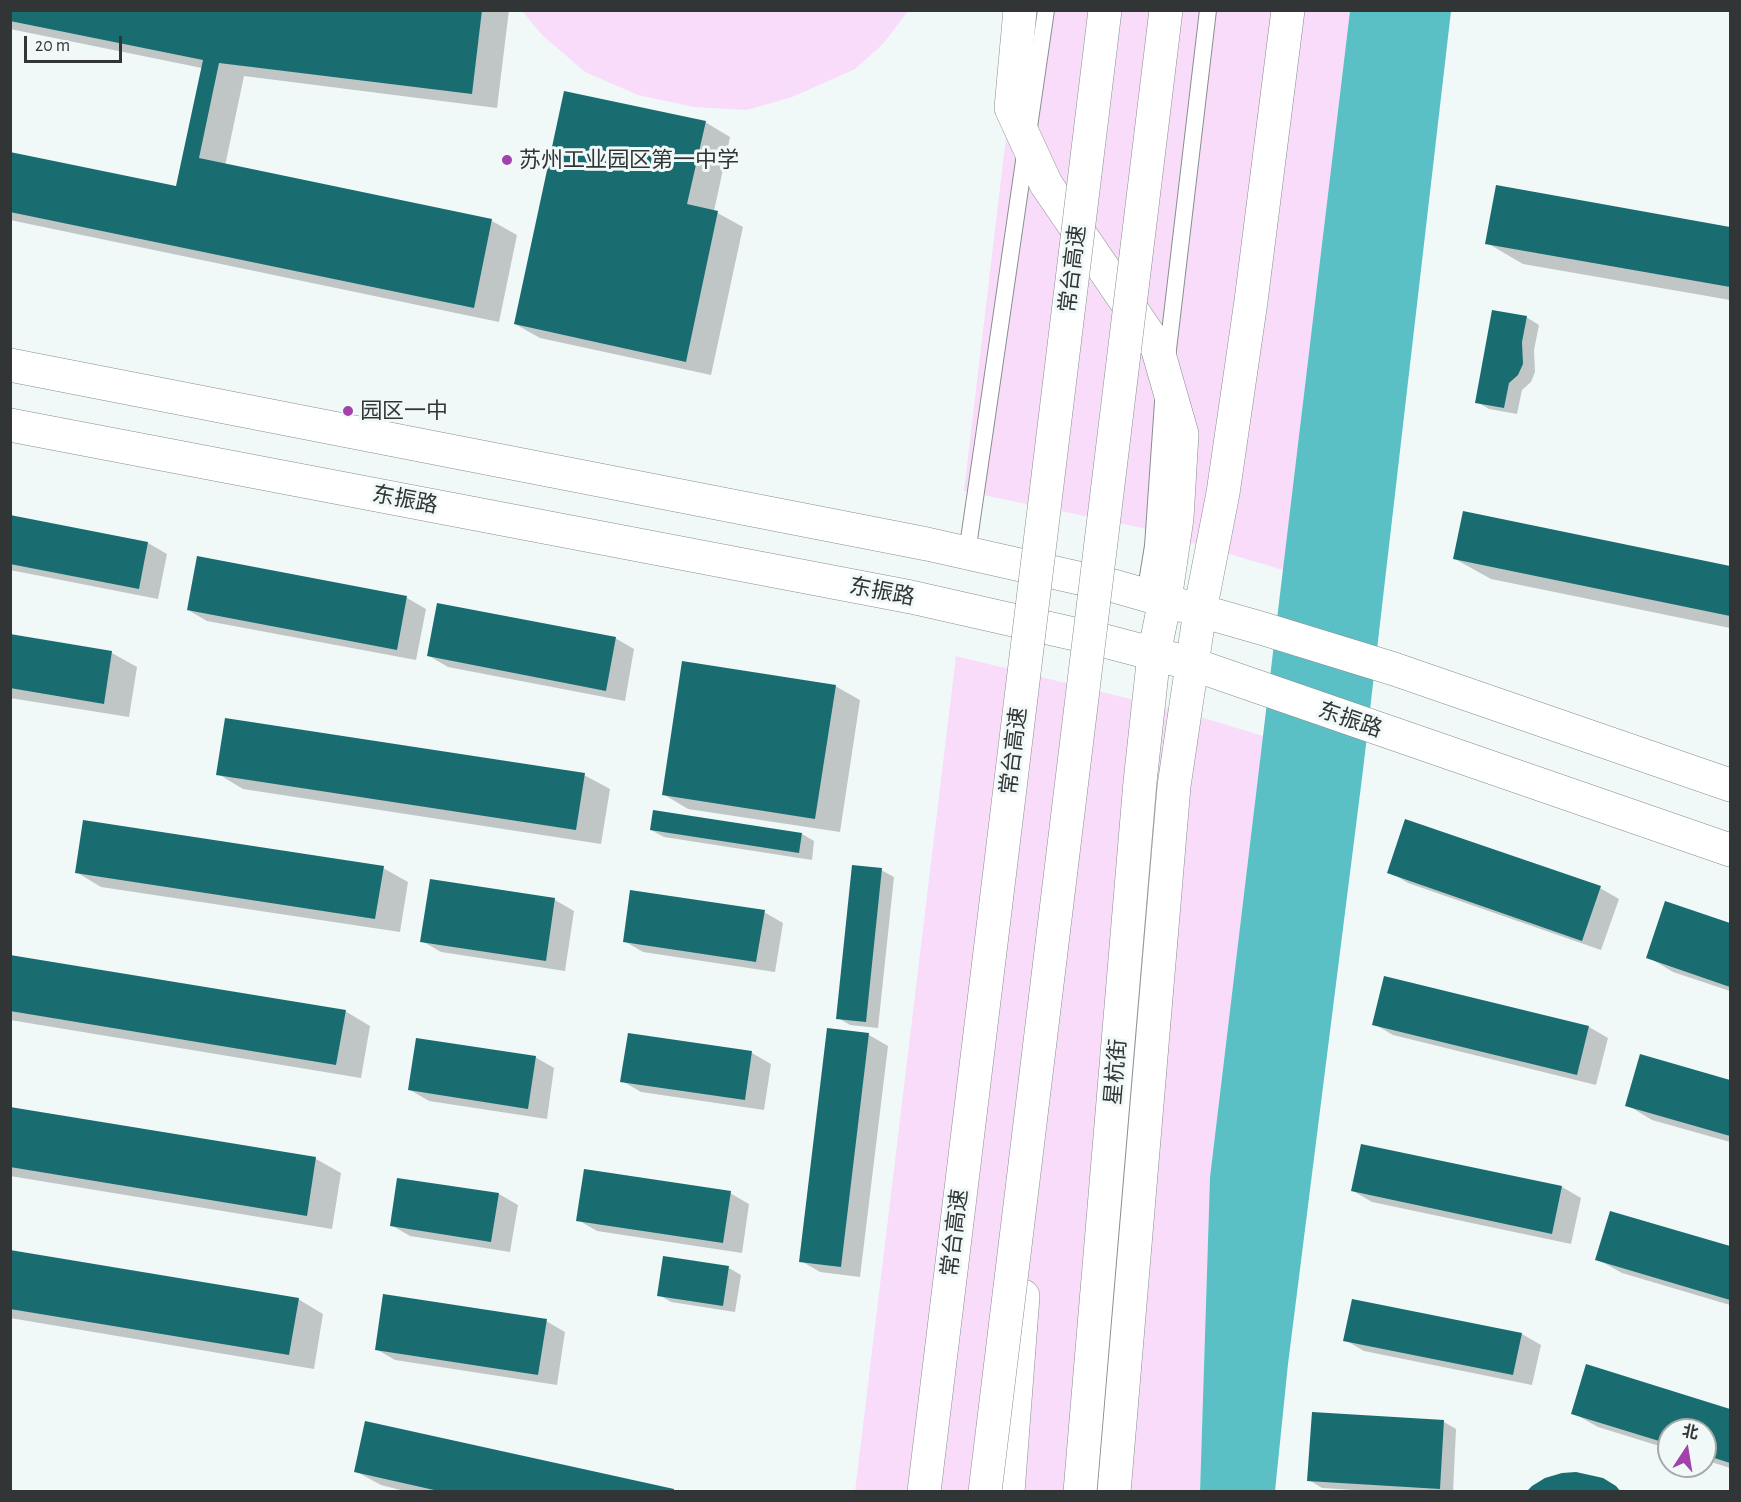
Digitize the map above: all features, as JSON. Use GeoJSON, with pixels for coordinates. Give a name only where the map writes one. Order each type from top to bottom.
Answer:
{"type":"FeatureCollection","features":[{"type":"Feature","properties":{"kind":"main road","name":"星杭街"},"geometry":{"type":"LineString","coordinates":[[1020,10],[1011,108],[1046,184],[1157,347],[1182,434],[1177,518],[1155,598],[1154,654],[1139,794],[1080,1491]]}},
{"type":"Feature","properties":{"kind":"main road","name":"常台高速"},"geometry":{"type":"LineString","coordinates":[[924,1491],[1105,10]]}},
{"type":"Feature","properties":{"kind":"main road"},"geometry":{"type":"LineString","coordinates":[[985,1491],[1166,10]]}},
{"type":"Feature","properties":{"kind":"main road","name":"星杭街"},"geometry":{"type":"LineString","coordinates":[[1114,1491],[1174,786],[1200,611],[1223,493],[1251,301],[1288,10]]}},
{"type":"Feature","properties":{"kind":"main road"},"geometry":{"type":"LineString","coordinates":[[10,365],[967,553],[1114,586],[1394,669],[1731,785]]}},
{"type":"Feature","properties":{"kind":"main road","name":"东振路"},"geometry":{"type":"LineString","coordinates":[[10,425],[910,597],[1154,654],[1192,664],[1731,850]]}},
{"type":"Feature","properties":{"kind":"main road"},"geometry":{"type":"LineString","coordinates":[[1008,1491],[1042,1038]]}},
{"type":"Feature","properties":{"kind":"lane"},"geometry":{"type":"LineString","coordinates":[[967,553],[1046,10]]}},
{"type":"Feature","properties":{"kind":"lane"},"geometry":{"type":"LineString","coordinates":[[1155,598],[1153,546],[1165,376],[1208,10]]}},
{"type":"Feature","properties":{"kind":"shaded area"},"geometry":{"type":"Polygon","coordinates":[[[522,11],[908,11],[883,44],[855,69],[792,97],[747,110],[694,107],[638,95],[585,72],[542,35],[522,11]]]}},
{"type":"Feature","properties":{"kind":"shaded area"},"geometry":{"type":"Polygon","coordinates":[[[1021,11],[1350,11],[1283,570],[1142,528],[964,491],[1021,11]]]}},
{"type":"Feature","properties":{"kind":"shaded area"},"geometry":{"type":"Polygon","coordinates":[[[956,656],[1187,713],[1263,736],[1210,1177],[1200,1491],[855,1492],[956,656]]]}},
{"type":"Feature","properties":{"kind":"water"},"geometry":{"type":"Polygon","coordinates":[[[1350,11],[1451,11],[1363,770],[1288,1364],[1275,1491],[1200,1492],[1210,1177],[1350,11]]]}},
{"type":"Feature","properties":{"kind":"building"},"geometry":{"type":"Polygon","coordinates":[[[10,10],[482,10],[472,94],[219,63],[199,158],[492,219],[474,308],[10,212],[10,152],[176,186],[203,60],[10,21],[10,10]]]}},
{"type":"Feature","properties":{"kind":"building"},"geometry":{"type":"Polygon","coordinates":[[[564,91],[706,121],[687,204],[718,211],[686,362],[514,324],[564,91]]]}},
{"type":"Feature","properties":{"kind":"building"},"geometry":{"type":"Polygon","coordinates":[[[1496,185],[1730,227],[1730,287],[1485,244],[1496,185]]]}},
{"type":"Feature","properties":{"kind":"building"},"geometry":{"type":"Polygon","coordinates":[[[1492,310],[1527,316],[1522,342],[1523,364],[1518,375],[1509,383],[1504,408],[1475,403],[1492,310]]]}},
{"type":"Feature","properties":{"kind":"building"},"geometry":{"type":"Polygon","coordinates":[[[1463,511],[1730,566],[1730,616],[1453,559],[1463,511]]]}},
{"type":"Feature","properties":{"kind":"building"},"geometry":{"type":"Polygon","coordinates":[[[10,515],[148,542],[139,589],[10,564],[10,515]]]}},
{"type":"Feature","properties":{"kind":"building"},"geometry":{"type":"Polygon","coordinates":[[[197,556],[407,596],[397,650],[187,610],[197,556]]]}},
{"type":"Feature","properties":{"kind":"building"},"geometry":{"type":"Polygon","coordinates":[[[437,603],[616,637],[606,691],[427,656],[437,603]]]}},
{"type":"Feature","properties":{"kind":"building"},"geometry":{"type":"Polygon","coordinates":[[[10,634],[112,651],[104,704],[10,688],[10,634]]]}},
{"type":"Feature","properties":{"kind":"building"},"geometry":{"type":"Polygon","coordinates":[[[682,661],[836,685],[815,819],[662,795],[682,661]]]}},
{"type":"Feature","properties":{"kind":"building"},"geometry":{"type":"Polygon","coordinates":[[[225,718],[585,773],[576,830],[216,775],[225,718]]]}},
{"type":"Feature","properties":{"kind":"building"},"geometry":{"type":"Polygon","coordinates":[[[653,810],[802,833],[799,853],[650,830],[653,810]]]}},
{"type":"Feature","properties":{"kind":"building"},"geometry":{"type":"Polygon","coordinates":[[[1405,819],[1601,886],[1582,941],[1387,873],[1405,819]]]}},
{"type":"Feature","properties":{"kind":"building"},"geometry":{"type":"Polygon","coordinates":[[[83,820],[384,866],[375,919],[75,873],[83,820]]]}},
{"type":"Feature","properties":{"kind":"building"},"geometry":{"type":"Polygon","coordinates":[[[852,865],[882,868],[866,1022],[836,1019],[852,865]]]}},
{"type":"Feature","properties":{"kind":"building"},"geometry":{"type":"Polygon","coordinates":[[[430,879],[555,898],[546,961],[420,942],[430,879]]]}},
{"type":"Feature","properties":{"kind":"building"},"geometry":{"type":"Polygon","coordinates":[[[630,890],[765,910],[756,962],[623,942],[630,890]]]}},
{"type":"Feature","properties":{"kind":"building"},"geometry":{"type":"Polygon","coordinates":[[[1665,901],[1730,923],[1730,987],[1646,958],[1665,901]]]}},
{"type":"Feature","properties":{"kind":"building"},"geometry":{"type":"Polygon","coordinates":[[[10,955],[346,1010],[336,1065],[10,1011],[10,955]]]}},
{"type":"Feature","properties":{"kind":"building"},"geometry":{"type":"Polygon","coordinates":[[[1384,976],[1589,1026],[1577,1075],[1372,1025],[1384,976]]]}},
{"type":"Feature","properties":{"kind":"building"},"geometry":{"type":"Polygon","coordinates":[[[827,1028],[869,1033],[841,1267],[799,1262],[827,1028]]]}},
{"type":"Feature","properties":{"kind":"building"},"geometry":{"type":"Polygon","coordinates":[[[628,1033],[752,1051],[745,1100],[620,1082],[628,1033]]]}},
{"type":"Feature","properties":{"kind":"building"},"geometry":{"type":"Polygon","coordinates":[[[416,1038],[536,1056],[528,1109],[408,1090],[416,1038]]]}},
{"type":"Feature","properties":{"kind":"building"},"geometry":{"type":"Polygon","coordinates":[[[1640,1054],[1730,1080],[1730,1136],[1625,1106],[1640,1054]]]}},
{"type":"Feature","properties":{"kind":"building"},"geometry":{"type":"Polygon","coordinates":[[[10,1107],[316,1157],[307,1216],[10,1167],[10,1107]]]}},
{"type":"Feature","properties":{"kind":"building"},"geometry":{"type":"Polygon","coordinates":[[[1361,1144],[1562,1186],[1552,1234],[1351,1191],[1361,1144]]]}},
{"type":"Feature","properties":{"kind":"building"},"geometry":{"type":"Polygon","coordinates":[[[584,1169],[731,1191],[723,1243],[576,1221],[584,1169]]]}},
{"type":"Feature","properties":{"kind":"building"},"geometry":{"type":"Polygon","coordinates":[[[397,1178],[499,1193],[491,1242],[390,1226],[397,1178]]]}},
{"type":"Feature","properties":{"kind":"building"},"geometry":{"type":"Polygon","coordinates":[[[1610,1211],[1730,1246],[1730,1300],[1595,1260],[1610,1211]]]}},
{"type":"Feature","properties":{"kind":"building"},"geometry":{"type":"Polygon","coordinates":[[[10,1250],[299,1298],[289,1355],[10,1309],[10,1250]]]}},
{"type":"Feature","properties":{"kind":"building"},"geometry":{"type":"Polygon","coordinates":[[[663,1256],[729,1266],[723,1306],[657,1296],[663,1256]]]}},
{"type":"Feature","properties":{"kind":"building"},"geometry":{"type":"Polygon","coordinates":[[[383,1294],[547,1319],[538,1375],[375,1350],[383,1294]]]}},
{"type":"Feature","properties":{"kind":"building"},"geometry":{"type":"Polygon","coordinates":[[[1352,1299],[1522,1333],[1513,1375],[1343,1341],[1352,1299]]]}},
{"type":"Feature","properties":{"kind":"building"},"geometry":{"type":"Polygon","coordinates":[[[1586,1364],[1730,1409],[1730,1463],[1717,1459],[1717,1418],[1657,1418],[1657,1440],[1571,1414],[1586,1364]]]}},
{"type":"Feature","properties":{"kind":"building"},"geometry":{"type":"Polygon","coordinates":[[[1312,1412],[1444,1420],[1440,1489],[1307,1481],[1312,1412]]]}},
{"type":"Feature","properties":{"kind":"building"},"geometry":{"type":"Polygon","coordinates":[[[365,1421],[674,1489],[674,1492],[443,1492],[354,1472],[365,1421]]]}},
{"type":"Feature","properties":{"kind":"building"},"geometry":{"type":"Polygon","coordinates":[[[1576,1472],[1603,1478],[1621,1492],[1526,1492],[1545,1478],[1576,1472]]]}},
{"type":"Feature","properties":{"kind":"place","name":"苏州工业园区第一中学"},"geometry":{"type":"Point","coordinates":[507,160]}},
{"type":"Feature","properties":{"kind":"place","name":"园区一中"},"geometry":{"type":"Point","coordinates":[348,411]}}]}
